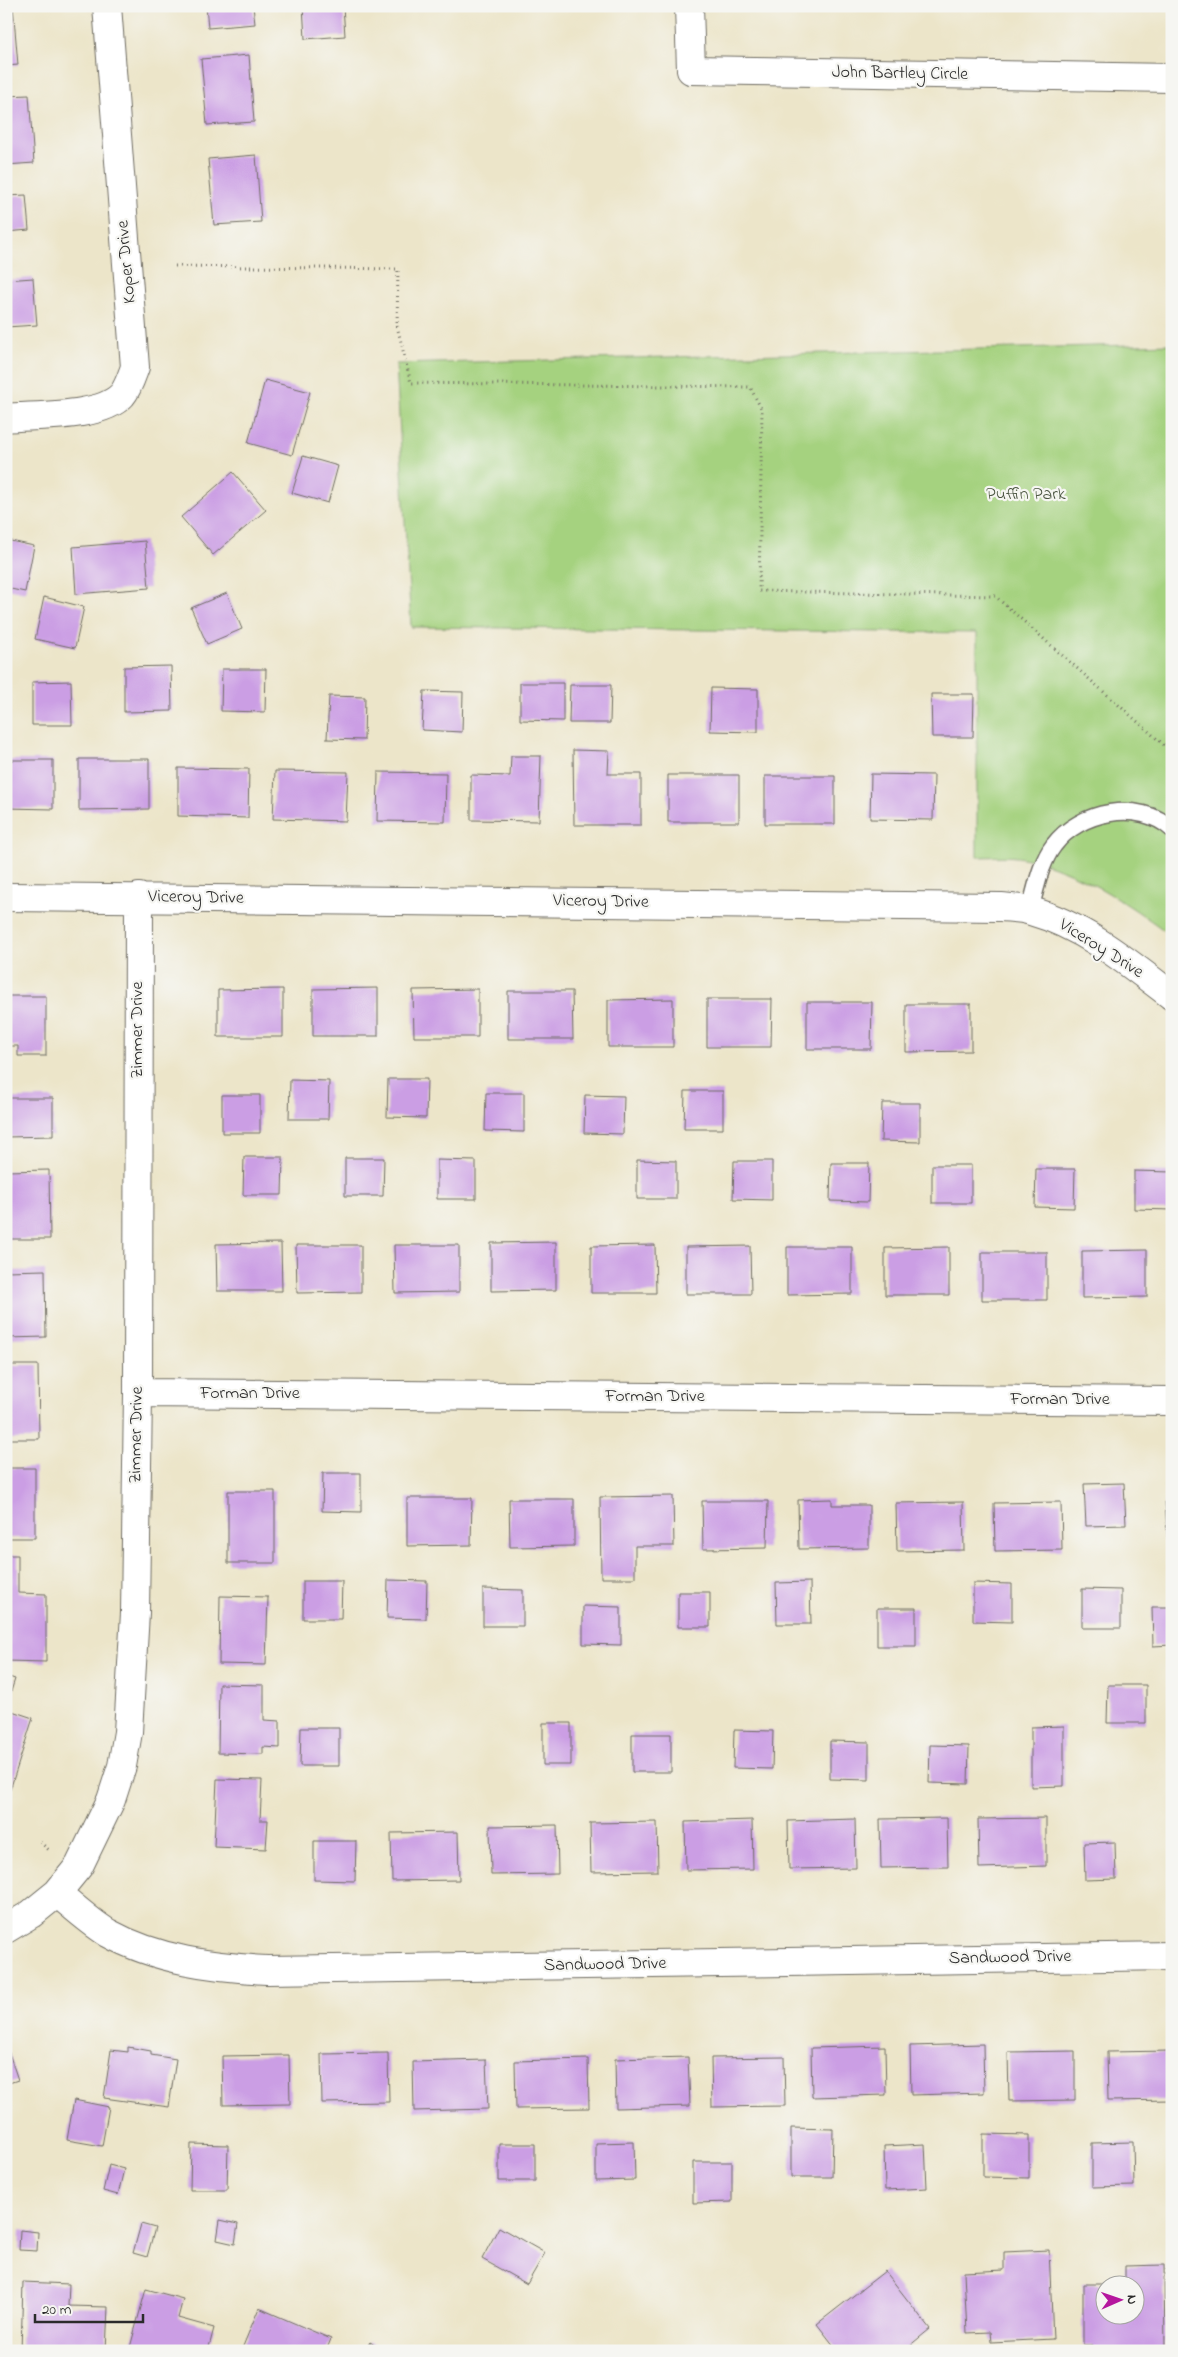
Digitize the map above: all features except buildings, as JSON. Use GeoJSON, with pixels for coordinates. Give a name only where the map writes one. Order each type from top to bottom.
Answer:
{"type":"FeatureCollection","features":[{"type":"Feature","properties":{"kind":"street","name":"Koper Drive"},"geometry":{"type":"LineString","coordinates":[[6,418],[91,411],[107,406],[122,394],[135,367],[107,6]]}},
{"type":"Feature","properties":{"kind":"street","name":"John Bartley Circle"},"geometry":{"type":"LineString","coordinates":[[689,6],[691,70],[1172,78]]}},
{"type":"Feature","properties":{"kind":"street","name":"Viceroy Drive"},"geometry":{"type":"LineString","coordinates":[[6,896],[979,906],[1030,910],[1054,919],[1105,947],[1172,996]]}},
{"type":"Feature","properties":{"kind":"street","name":"Zimmer Drive"},"geometry":{"type":"LineString","coordinates":[[6,1929],[58,1893],[79,1866],[111,1800],[122,1766],[128,1732],[135,1613],[138,1393],[139,897]]}},
{"type":"Feature","properties":{"kind":"street","name":"Forman Drive"},"geometry":{"type":"LineString","coordinates":[[138,1393],[1172,1400]]}},
{"type":"Feature","properties":{"kind":"street","name":"Sandwood Drive"},"geometry":{"type":"LineString","coordinates":[[58,1893],[107,1932],[152,1951],[226,1967],[267,1970],[1172,1956]]}},
{"type":"Feature","properties":{"kind":"lane"},"geometry":{"type":"LineString","coordinates":[[1030,910],[1041,870],[1054,845],[1068,831],[1090,818],[1113,812],[1133,812],[1149,816],[1172,829]]}},
{"type":"Feature","properties":{"kind":"path"},"geometry":{"type":"LineString","coordinates":[[175,266],[398,269],[397,326],[411,383],[750,387],[762,410],[759,592],[995,596],[1172,752]]}},
{"type":"Feature","properties":{"kind":"path"},"geometry":{"type":"LineString","coordinates":[[40,1842],[55,1854]]}},
{"type":"Feature","properties":{"kind":"green space","name":"Puffin Park"},"geometry":{"type":"Polygon","coordinates":[[[1172,344],[1172,936],[1102,889],[1064,871],[1044,863],[1018,857],[977,857],[977,633],[411,627],[396,364],[1172,344]]]}}]}
